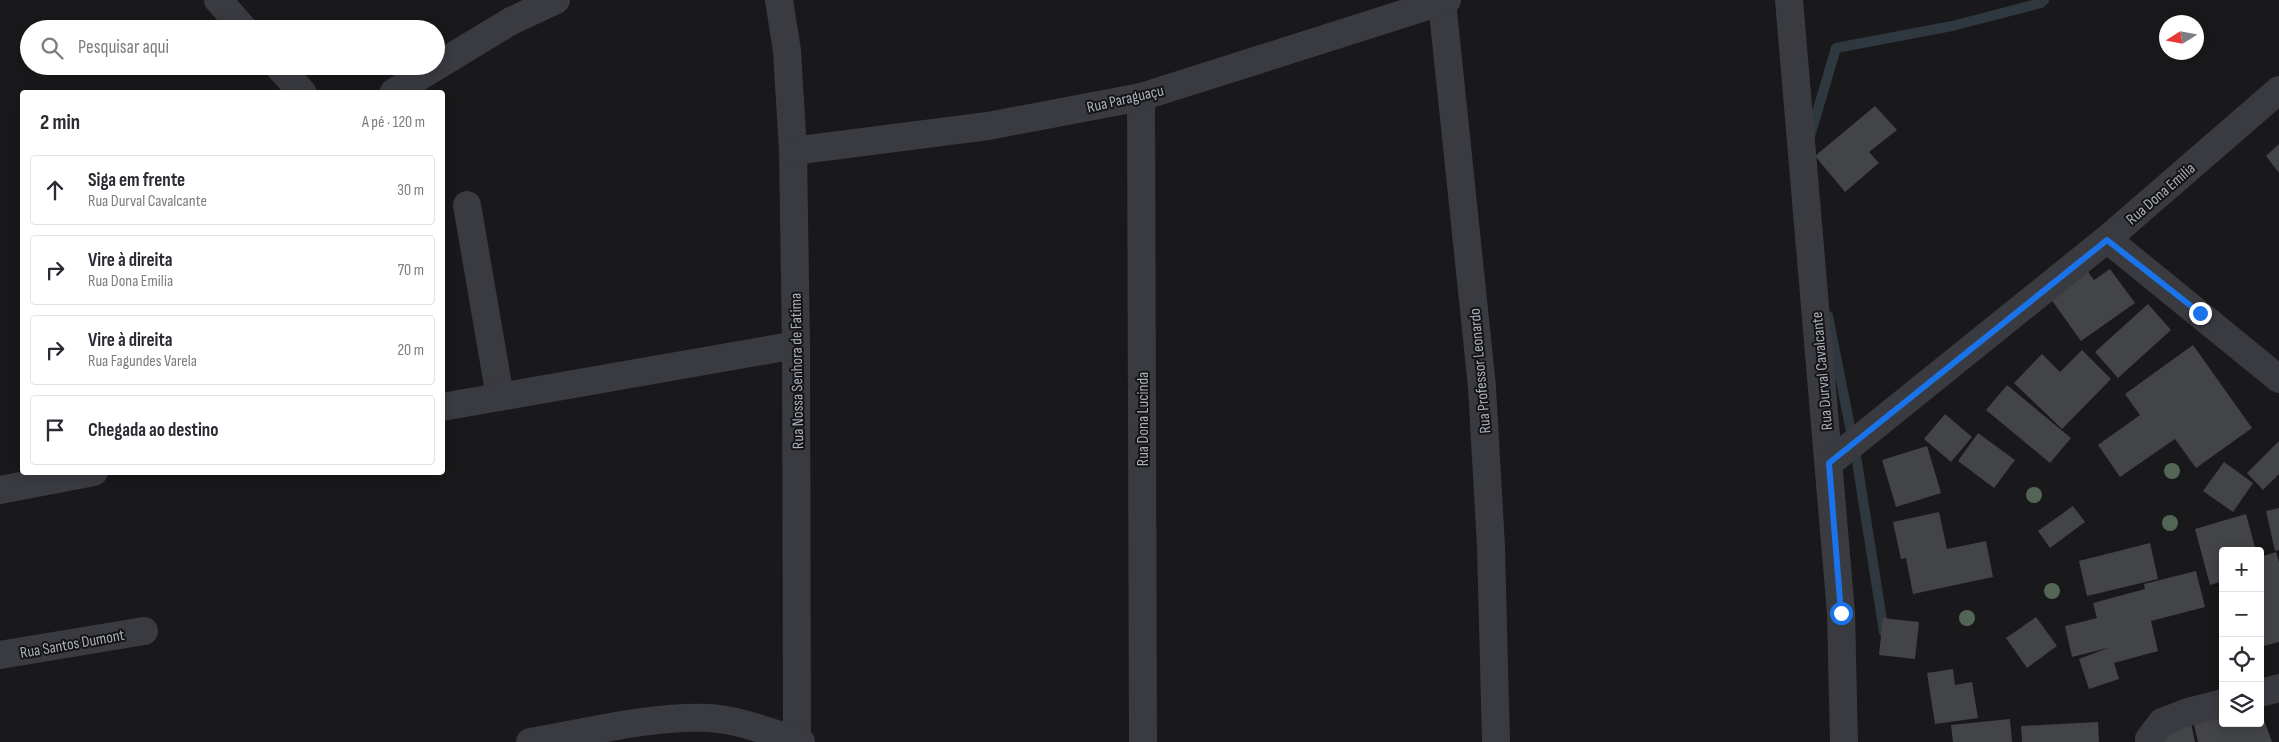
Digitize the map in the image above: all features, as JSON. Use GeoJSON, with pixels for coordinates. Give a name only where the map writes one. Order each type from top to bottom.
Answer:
{"type":"FeatureCollection","features":[{"type":"Feature","properties":{"kind":"street"},"geometry":{"type":"LineString","coordinates":[[218,0],[236,20]]}},
{"type":"Feature","properties":{"kind":"street","name":"Rua Nossa Senhora de Fatima"},"geometry":{"type":"LineString","coordinates":[[779,0],[787,51],[792,152],[796,345],[799,742]]}},
{"type":"Feature","properties":{"kind":"street","name":"Rua Durval Cavalcante"},"geometry":{"type":"LineString","coordinates":[[1789,0],[1838,457],[1844,742]]}},
{"type":"Feature","properties":{"kind":"street"},"geometry":{"type":"LineString","coordinates":[[445,61],[511,22],[551,1]]}},
{"type":"Feature","properties":{"kind":"street","name":"Rua Paraguaçu"},"geometry":{"type":"LineString","coordinates":[[792,152],[988,126],[1141,96],[1444,1]]}},
{"type":"Feature","properties":{"kind":"street","name":"Rua Professor Leonardo"},"geometry":{"type":"LineString","coordinates":[[1444,1],[1482,387],[1491,547],[1496,742]]}},
{"type":"Feature","properties":{"kind":"street"},"geometry":{"type":"LineString","coordinates":[[286,75],[300,90]]}},
{"type":"Feature","properties":{"kind":"street"},"geometry":{"type":"LineString","coordinates":[[397,90],[422,75]]}},
{"type":"Feature","properties":{"kind":"street","name":"Rua Dona Emilia"},"geometry":{"type":"LineString","coordinates":[[1838,457],[2107,240],[2279,90]]}},
{"type":"Feature","properties":{"kind":"street","name":"Rua Dona Lucinda"},"geometry":{"type":"LineString","coordinates":[[1141,96],[1143,742]]}},
{"type":"Feature","properties":{"kind":"street"},"geometry":{"type":"LineString","coordinates":[[468,206],[500,397]]}},
{"type":"Feature","properties":{"kind":"street"},"geometry":{"type":"LineString","coordinates":[[2107,240],[2279,379]]}},
{"type":"Feature","properties":{"kind":"street"},"geometry":{"type":"LineString","coordinates":[[445,406],[796,345]]}},
{"type":"Feature","properties":{"kind":"street"},"geometry":{"type":"LineString","coordinates":[[0,490],[78,475]]}},
{"type":"Feature","properties":{"kind":"street","name":"Rua Santos Dumont"},"geometry":{"type":"LineString","coordinates":[[0,655],[144,631]]}},
{"type":"Feature","properties":{"kind":"street"},"geometry":{"type":"LineString","coordinates":[[2264,692],[2279,688]]}},
{"type":"Feature","properties":{"kind":"street"},"geometry":{"type":"LineString","coordinates":[[2155,732],[2188,712],[2219,704]]}},
{"type":"Feature","properties":{"kind":"street"},"geometry":{"type":"LineString","coordinates":[[530,742],[666,720],[708,718],[744,724],[799,742]]}},
{"type":"Feature","properties":{"kind":"building"},"geometry":{"type":"Polygon","coordinates":[[[1875,106],[1897,130],[1869,152],[1879,163],[1845,192],[1815,156],[1875,106]]]}},
{"type":"Feature","properties":{"kind":"building"},"geometry":{"type":"Polygon","coordinates":[[[2279,144],[2279,173],[2266,156],[2279,144]]]}},
{"type":"Feature","properties":{"kind":"building"},"geometry":{"type":"Polygon","coordinates":[[[2083,265],[2094,280],[2110,269],[2135,303],[2081,341],[2045,291],[2083,265]]]}},
{"type":"Feature","properties":{"kind":"building"},"geometry":{"type":"Polygon","coordinates":[[[2148,304],[2171,330],[2118,378],[2095,352],[2148,304]]]}},
{"type":"Feature","properties":{"kind":"building"},"geometry":{"type":"Polygon","coordinates":[[[2193,345],[2252,428],[2196,468],[2175,439],[2120,477],[2098,445],[2140,415],[2125,394],[2193,345]]]}},
{"type":"Feature","properties":{"kind":"building"},"geometry":{"type":"Polygon","coordinates":[[[2082,350],[2111,379],[2062,429],[2014,383],[2042,354],[2060,372],[2082,350]]]}},
{"type":"Feature","properties":{"kind":"building"},"geometry":{"type":"Polygon","coordinates":[[[2007,385],[2071,438],[2050,463],[1986,410],[2007,385]]]}},
{"type":"Feature","properties":{"kind":"building"},"geometry":{"type":"Polygon","coordinates":[[[1945,414],[1972,437],[1951,462],[1924,439],[1945,414]]]}},
{"type":"Feature","properties":{"kind":"building"},"geometry":{"type":"Polygon","coordinates":[[[1978,433],[2015,460],[1994,488],[1958,461],[1978,433]]]}},
{"type":"Feature","properties":{"kind":"building"},"geometry":{"type":"Polygon","coordinates":[[[2279,441],[2279,474],[2263,490],[2247,473],[2279,441]]]}},
{"type":"Feature","properties":{"kind":"building"},"geometry":{"type":"Polygon","coordinates":[[[1927,446],[1941,493],[1896,507],[1882,460],[1927,446]]]}},
{"type":"Feature","properties":{"kind":"building"},"geometry":{"type":"Polygon","coordinates":[[[2224,462],[2253,483],[2233,512],[2203,491],[2224,462]]]}},
{"type":"Feature","properties":{"kind":"building"},"geometry":{"type":"Polygon","coordinates":[[[2073,506],[2085,522],[2050,548],[2038,531],[2073,506]]]}},
{"type":"Feature","properties":{"kind":"building"},"geometry":{"type":"Polygon","coordinates":[[[2279,508],[2279,550],[2275,551],[2266,511],[2279,508]]]}},
{"type":"Feature","properties":{"kind":"building"},"geometry":{"type":"Polygon","coordinates":[[[1939,512],[1947,549],[1986,541],[1993,577],[1913,594],[1906,558],[1901,559],[1893,522],[1939,512]]]}},
{"type":"Feature","properties":{"kind":"building"},"geometry":{"type":"Polygon","coordinates":[[[2246,514],[2255,547],[2219,547],[2219,582],[2210,585],[2195,529],[2246,514]]]}},
{"type":"Feature","properties":{"kind":"building"},"geometry":{"type":"Polygon","coordinates":[[[2150,543],[2158,579],[2087,596],[2079,561],[2150,543]]]}},
{"type":"Feature","properties":{"kind":"building"},"geometry":{"type":"Polygon","coordinates":[[[2276,552],[2279,562],[2279,642],[2264,646],[2264,592],[2264,556],[2276,552]]]}},
{"type":"Feature","properties":{"kind":"building"},"geometry":{"type":"Polygon","coordinates":[[[2196,571],[2205,607],[2151,621],[2158,651],[2114,663],[2119,679],[2089,689],[2079,659],[2108,648],[2072,657],[2065,626],[2097,618],[2093,603],[2145,589],[2144,584],[2196,571]]]}},
{"type":"Feature","properties":{"kind":"building"},"geometry":{"type":"Polygon","coordinates":[[[2036,617],[2057,646],[2027,668],[2006,638],[2036,617]]]}},
{"type":"Feature","properties":{"kind":"building"},"geometry":{"type":"Polygon","coordinates":[[[1883,618],[1919,622],[1915,659],[1879,655],[1883,618]]]}},
{"type":"Feature","properties":{"kind":"building"},"geometry":{"type":"Polygon","coordinates":[[[1953,669],[1955,685],[1972,682],[1978,718],[1935,724],[1927,673],[1953,669]]]}},
{"type":"Feature","properties":{"kind":"building"},"geometry":{"type":"Polygon","coordinates":[[[2219,713],[2219,727],[2264,727],[2264,720],[2272,742],[2198,742],[2193,720],[2219,713]]]}},
{"type":"Feature","properties":{"kind":"building"},"geometry":{"type":"Polygon","coordinates":[[[2010,719],[2012,742],[1953,742],[1951,725],[2010,719]]]}},
{"type":"Feature","properties":{"kind":"building"},"geometry":{"type":"Polygon","coordinates":[[[2098,722],[2099,742],[2022,742],[2021,726],[2098,722]]]}},
{"type":"Feature","properties":{"kind":"building"},"geometry":{"type":"Polygon","coordinates":[[[2191,723],[2195,742],[2161,742],[2158,731],[2191,723]]]}},
{"type":"Feature","properties":{"kind":"waterway"},"geometry":{"type":"LineString","coordinates":[[1810,136],[1836,48],[1952,26],[2041,3],[2044,0]]}},
{"type":"Feature","properties":{"kind":"waterway"},"geometry":{"type":"LineString","coordinates":[[1828,316],[1857,462],[1884,632]]}},
{"type":"Feature","properties":{"kind":"route"},"geometry":{"type":"LineString","coordinates":[[1841,613],[1829,463],[2107,240],[2200,313]]}}]}
